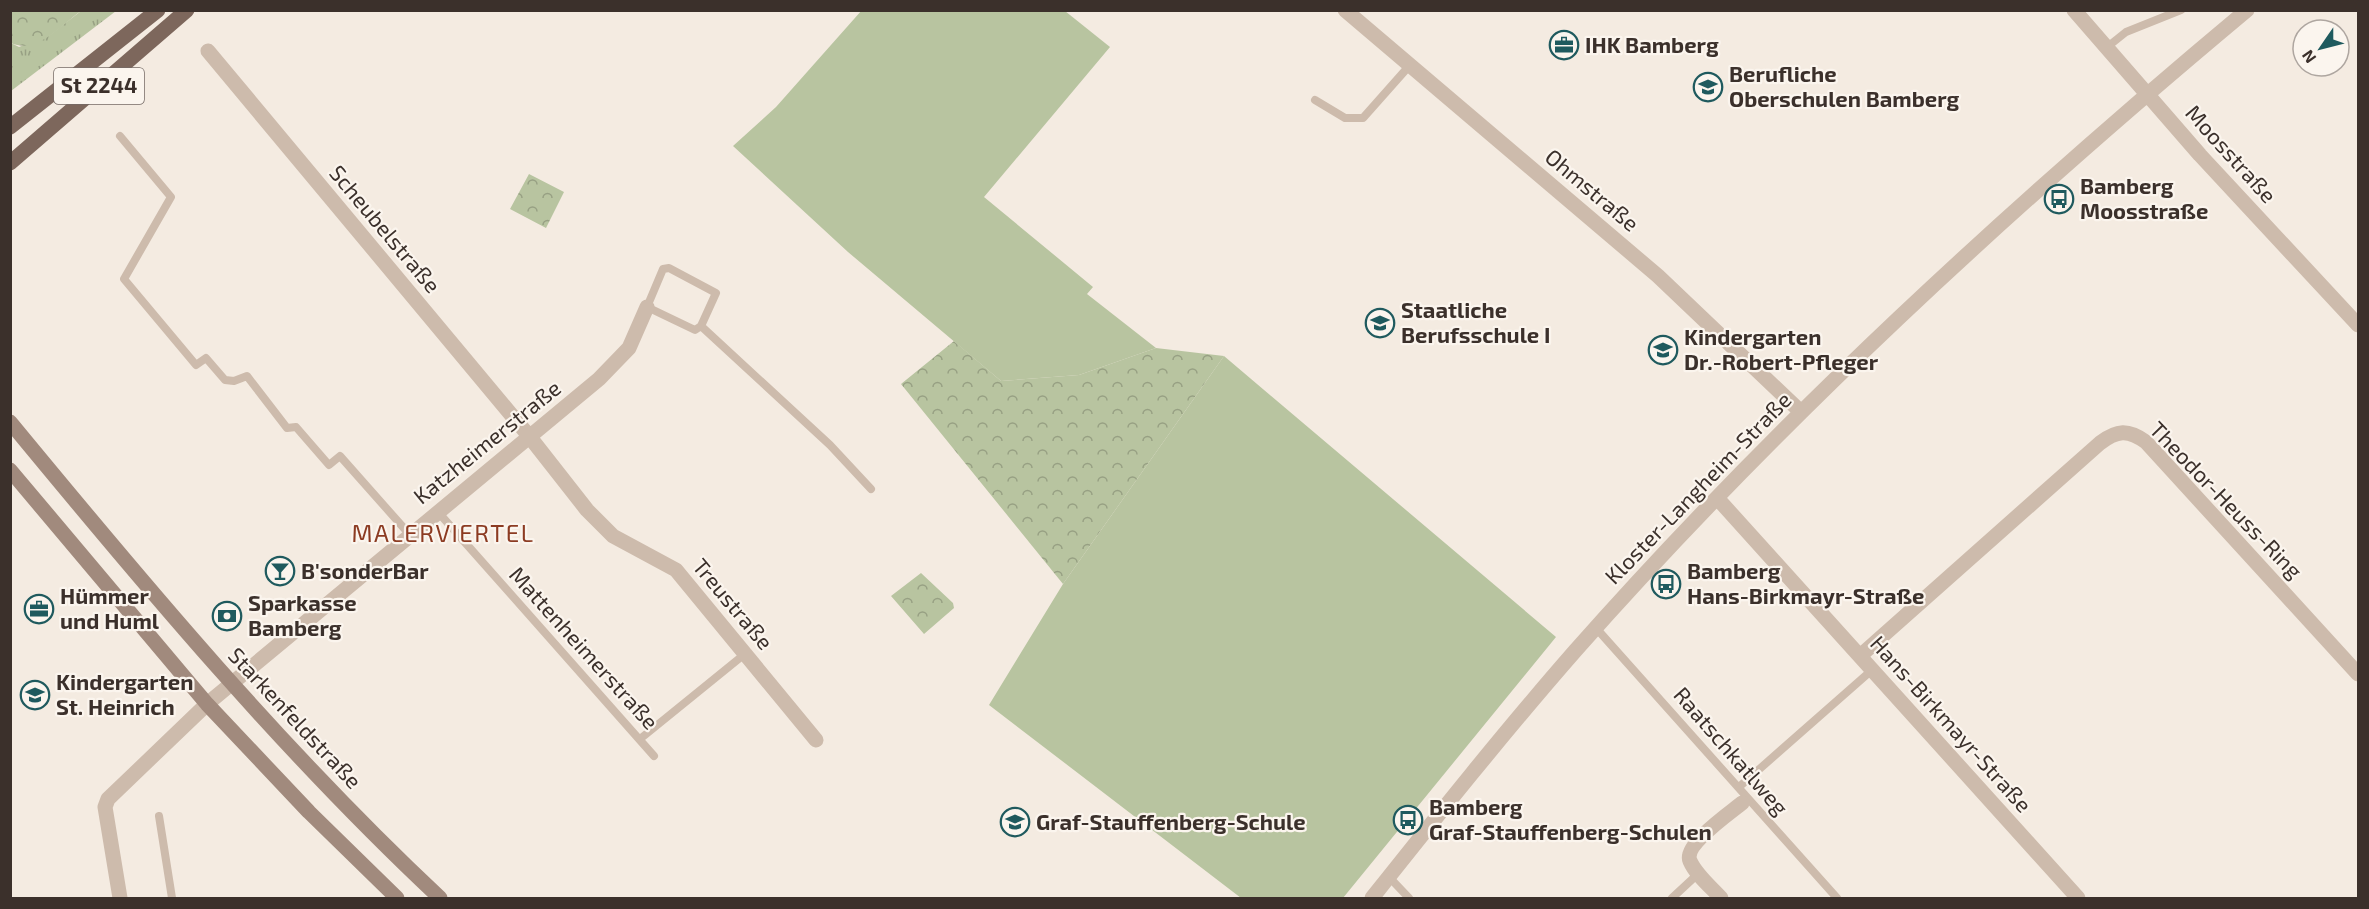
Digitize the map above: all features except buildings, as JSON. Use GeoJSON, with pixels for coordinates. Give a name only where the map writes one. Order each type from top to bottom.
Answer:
{"type":"FeatureCollection","features":[{"type":"Feature","properties":{"kind":"main road","name":"St 2244"},"geometry":{"type":"LineString","coordinates":[[10,127],[158,10]]}},
{"type":"Feature","properties":{"kind":"main road","name":"St 2244"},"geometry":{"type":"LineString","coordinates":[[10,163],[187,10]]}},
{"type":"Feature","properties":{"kind":"street","name":"Ohmstraße"},"geometry":{"type":"LineString","coordinates":[[1345,10],[1658,276],[1801,412]]}},
{"type":"Feature","properties":{"kind":"street","name":"Moosstraße"},"geometry":{"type":"LineString","coordinates":[[2074,10],[2147,95],[2358,325]]}},
{"type":"Feature","properties":{"kind":"street","name":"Kloster-Langheim-Straße"},"geometry":{"type":"LineString","coordinates":[[1372,898],[1596,628],[1801,412],[1979,244],[2247,10]]}},
{"type":"Feature","properties":{"kind":"street","name":"Scheubelstraße"},"geometry":{"type":"LineString","coordinates":[[208,51],[529,436]]}},
{"type":"Feature","properties":{"kind":"street","name":"Katzheimerstraße"},"geometry":{"type":"LineString","coordinates":[[120,898],[105,807],[108,799],[207,704],[618,362],[629,348],[647,308]]}},
{"type":"Feature","properties":{"kind":"street","name":"Starkenfeldstraße"},"geometry":{"type":"LineString","coordinates":[[10,422],[167,612],[231,684],[331,790],[440,898]]}},
{"type":"Feature","properties":{"kind":"street","name":"Theodor-Heuss-Ring"},"geometry":{"type":"LineString","coordinates":[[1860,656],[2100,443],[2118,432],[2128,432],[2146,442],[2358,674]]}},
{"type":"Feature","properties":{"kind":"street","name":"Treustraße"},"geometry":{"type":"LineString","coordinates":[[529,436],[587,510],[613,536],[676,570],[816,740]]}},
{"type":"Feature","properties":{"kind":"street"},"geometry":{"type":"LineString","coordinates":[[10,470],[207,704],[309,812],[397,898]]}},
{"type":"Feature","properties":{"kind":"street","name":"Hans-Birkmayr-Straße"},"geometry":{"type":"LineString","coordinates":[[1718,499],[2078,898]]}},
{"type":"Feature","properties":{"kind":"street"},"geometry":{"type":"LineString","coordinates":[[1721,898],[1690,861],[1689,853],[1694,844],[1745,800]]}},
{"type":"Feature","properties":{"kind":"lane"},"geometry":{"type":"LineString","coordinates":[[2106,48],[2126,32],[2181,10]]}},
{"type":"Feature","properties":{"kind":"lane"},"geometry":{"type":"LineString","coordinates":[[1315,100],[1345,118],[1363,118],[1410,65]]}},
{"type":"Feature","properties":{"kind":"lane"},"geometry":{"type":"LineString","coordinates":[[120,136],[171,197],[124,279],[196,365],[206,357],[225,380],[234,381],[247,376],[287,428],[296,428],[329,465],[340,456],[410,535]]}},
{"type":"Feature","properties":{"kind":"lane"},"geometry":{"type":"LineString","coordinates":[[669,268],[716,293],[700,326],[695,330],[647,308],[663,269],[669,268]]}},
{"type":"Feature","properties":{"kind":"lane"},"geometry":{"type":"LineString","coordinates":[[700,326],[830,446],[871,489]]}},
{"type":"Feature","properties":{"kind":"lane","name":"Mattenheimerstraße"},"geometry":{"type":"LineString","coordinates":[[438,512],[654,756]]}},
{"type":"Feature","properties":{"kind":"lane","name":"Raatschkatlweg"},"geometry":{"type":"LineString","coordinates":[[1596,628],[1739,787],[1745,800],[1837,898]]}},
{"type":"Feature","properties":{"kind":"lane"},"geometry":{"type":"LineString","coordinates":[[640,739],[746,653]]}},
{"type":"Feature","properties":{"kind":"lane"},"geometry":{"type":"LineString","coordinates":[[1739,787],[1872,670]]}},
{"type":"Feature","properties":{"kind":"lane"},"geometry":{"type":"LineString","coordinates":[[159,816],[172,898]]}},
{"type":"Feature","properties":{"kind":"lane"},"geometry":{"type":"LineString","coordinates":[[1672,898],[1699,873]]}},
{"type":"Feature","properties":{"kind":"lane"},"geometry":{"type":"LineString","coordinates":[[1389,877],[1409,898]]}},
{"type":"Feature","properties":{"kind":"green space"},"geometry":{"type":"Polygon","coordinates":[[[862,10],[1065,11],[1110,47],[984,197],[1093,287],[1087,294],[1156,348],[1079,375],[1001,381],[848,252],[733,146],[776,107],[862,10]]]}},
{"type":"Feature","properties":{"kind":"green space"},"geometry":{"type":"Polygon","coordinates":[[[10,11],[81,11],[48,37],[30,45],[21,46],[11,43],[10,11]]]}},
{"type":"Feature","properties":{"kind":"green space"},"geometry":{"type":"Polygon","coordinates":[[[81,11],[116,11],[11,91],[11,43],[19,47],[50,35],[81,11]]]}},
{"type":"Feature","properties":{"kind":"green space"},"geometry":{"type":"Polygon","coordinates":[[[529,174],[564,192],[546,228],[510,209],[529,174]]]}},
{"type":"Feature","properties":{"kind":"green space"},"geometry":{"type":"Polygon","coordinates":[[[954,341],[1001,381],[1079,375],[1156,348],[1224,356],[1063,584],[901,384],[954,341]]]}},
{"type":"Feature","properties":{"kind":"green space"},"geometry":{"type":"Polygon","coordinates":[[[1224,356],[1556,637],[1343,898],[1241,898],[989,705],[1063,584],[1224,356]]]}},
{"type":"Feature","properties":{"kind":"green space"},"geometry":{"type":"Polygon","coordinates":[[[921,573],[953,603],[954,608],[924,634],[891,596],[921,573]]]}},
{"type":"Feature","properties":{"kind":"place","name":"IHK Bamberg"},"geometry":{"type":"Point","coordinates":[1564,45]}},
{"type":"Feature","properties":{"kind":"place","name":"Berufliche Oberschulen Bamberg"},"geometry":{"type":"Point","coordinates":[1708,87]}},
{"type":"Feature","properties":{"kind":"place","name":"Bamberg Moosstraße"},"geometry":{"type":"Point","coordinates":[2059,199]}},
{"type":"Feature","properties":{"kind":"place","name":"Staatliche Berufsschule I"},"geometry":{"type":"Point","coordinates":[1380,323]}},
{"type":"Feature","properties":{"kind":"place","name":"Kindergarten Dr.-Robert-Pfleger"},"geometry":{"type":"Point","coordinates":[1663,350]}},
{"type":"Feature","properties":{"kind":"place","name":"B'sonderBar"},"geometry":{"type":"Point","coordinates":[280,571]}},
{"type":"Feature","properties":{"kind":"place","name":"Bamberg Hans-Birkmayr-Straße"},"geometry":{"type":"Point","coordinates":[1666,584]}},
{"type":"Feature","properties":{"kind":"place","name":"Hümmer und Huml"},"geometry":{"type":"Point","coordinates":[39,609]}},
{"type":"Feature","properties":{"kind":"place","name":"Sparkasse Bamberg"},"geometry":{"type":"Point","coordinates":[227,616]}},
{"type":"Feature","properties":{"kind":"place","name":"Kindergarten St. Heinrich"},"geometry":{"type":"Point","coordinates":[35,695]}},
{"type":"Feature","properties":{"kind":"place","name":"Bamberg Graf-Stauffenberg-Schulen"},"geometry":{"type":"Point","coordinates":[1408,820]}},
{"type":"Feature","properties":{"kind":"place","name":"Graf-Stauffenberg-Schule"},"geometry":{"type":"Point","coordinates":[1015,822]}},
{"type":"Feature","properties":{"kind":"district","name":"MALERVIERTEL"},"geometry":{"type":"Point","coordinates":[443,534]}}]}
